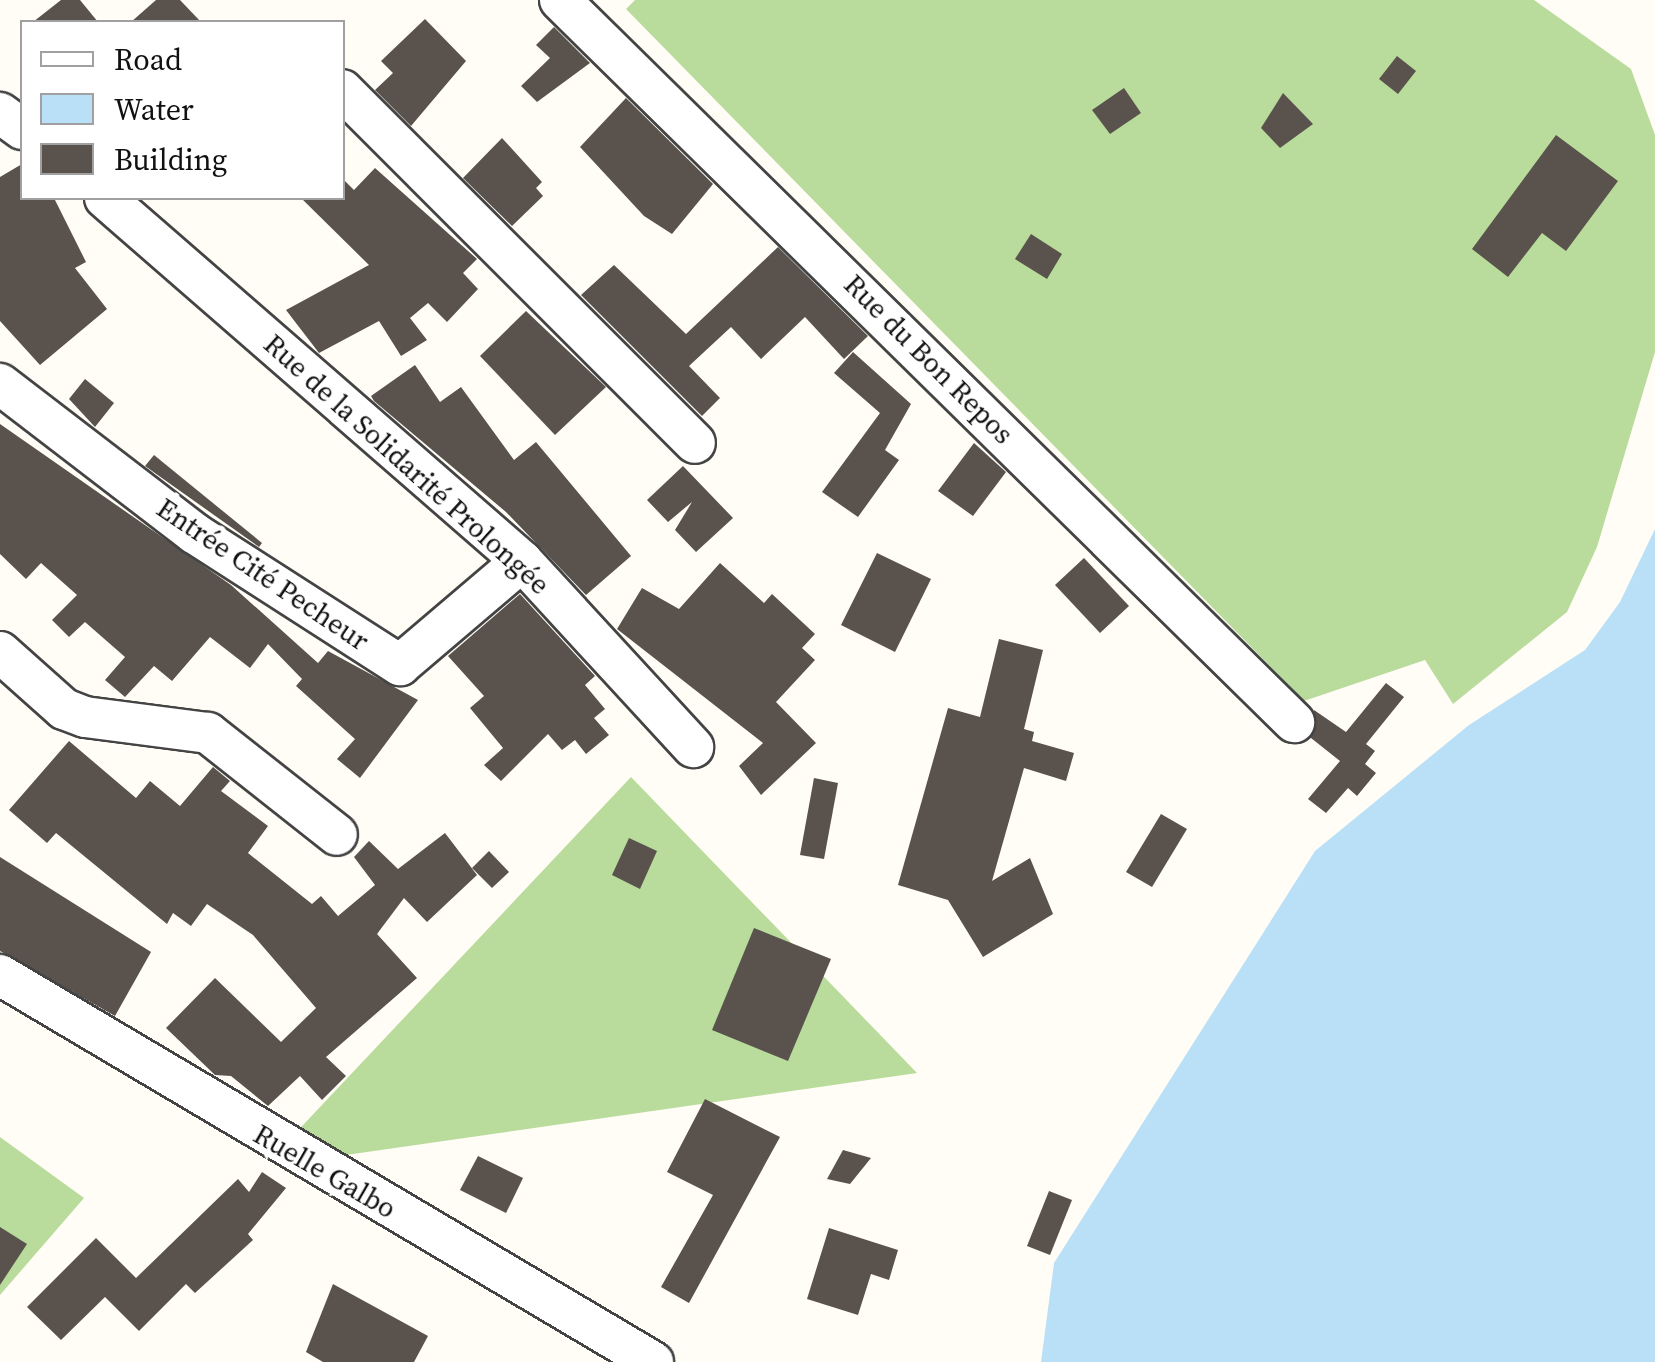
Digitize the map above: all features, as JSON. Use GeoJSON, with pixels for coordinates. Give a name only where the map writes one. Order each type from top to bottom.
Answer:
{"type":"FeatureCollection","features":[{"type":"Feature","properties":{"kind":"street","name":"Rue du Bon Repos"},"geometry":{"type":"LineString","coordinates":[[560,0],[1294,722]]}},
{"type":"Feature","properties":{"kind":"street"},"geometry":{"type":"LineString","coordinates":[[345,93],[696,443]]}},
{"type":"Feature","properties":{"kind":"street"},"geometry":{"type":"LineString","coordinates":[[0,113],[20,128]]}},
{"type":"Feature","properties":{"kind":"street","name":"Rue de la Solidarité Prolongée"},"geometry":{"type":"LineString","coordinates":[[106,200],[522,561],[693,747]]}},
{"type":"Feature","properties":{"kind":"street","name":"Entrée Cité Pecheur"},"geometry":{"type":"LineString","coordinates":[[0,384],[194,533],[400,665],[522,561]]}},
{"type":"Feature","properties":{"kind":"street"},"geometry":{"type":"LineString","coordinates":[[0,652],[64,709],[86,718],[208,733],[336,835]]}},
{"type":"Feature","properties":{"kind":"street","name":"Ruelle Galbo"},"geometry":{"type":"LineString","coordinates":[[0,975],[653,1362]]}},
{"type":"Feature","properties":{"kind":"green space"},"geometry":{"type":"Polygon","coordinates":[[[635,0],[1534,0],[1631,69],[1655,135],[1655,352],[1597,547],[1567,612],[1453,704],[1425,660],[1304,701],[626,9],[635,0]]]}},
{"type":"Feature","properties":{"kind":"green space"},"geometry":{"type":"Polygon","coordinates":[[[631,777],[917,1073],[325,1158],[288,1141],[631,777]]]}},
{"type":"Feature","properties":{"kind":"green space"},"geometry":{"type":"Polygon","coordinates":[[[0,1137],[84,1198],[0,1295],[0,1137]]]}},
{"type":"Feature","properties":{"kind":"water"},"geometry":{"type":"Polygon","coordinates":[[[1655,529],[1655,1362],[1041,1362],[1054,1263],[1315,851],[1469,725],[1585,650],[1620,602],[1655,529]]]}},
{"type":"Feature","properties":{"kind":"building"},"geometry":{"type":"Polygon","coordinates":[[[61,0],[80,0],[96,20],[36,20],[61,0]]]}},
{"type":"Feature","properties":{"kind":"building"},"geometry":{"type":"Polygon","coordinates":[[[156,0],[180,0],[199,20],[133,20],[156,0]]]}},
{"type":"Feature","properties":{"kind":"building"},"geometry":{"type":"Polygon","coordinates":[[[425,19],[466,61],[411,126],[375,90],[393,73],[381,61],[425,19]]]}},
{"type":"Feature","properties":{"kind":"building"},"geometry":{"type":"Polygon","coordinates":[[[554,27],[590,63],[537,102],[521,86],[550,58],[536,45],[554,27]]]}},
{"type":"Feature","properties":{"kind":"building"},"geometry":{"type":"Polygon","coordinates":[[[1397,56],[1416,71],[1398,94],[1379,79],[1397,56]]]}},
{"type":"Feature","properties":{"kind":"building"},"geometry":{"type":"Polygon","coordinates":[[[1124,88],[1141,113],[1110,134],[1092,110],[1124,88]]]}},
{"type":"Feature","properties":{"kind":"building"},"geometry":{"type":"Polygon","coordinates":[[[1283,93],[1313,124],[1280,148],[1261,128],[1283,93]]]}},
{"type":"Feature","properties":{"kind":"building"},"geometry":{"type":"Polygon","coordinates":[[[626,98],[713,184],[672,234],[644,216],[580,147],[626,98]]]}},
{"type":"Feature","properties":{"kind":"building"},"geometry":{"type":"Polygon","coordinates":[[[1556,135],[1618,181],[1566,251],[1542,233],[1508,277],[1472,249],[1556,135]]]}},
{"type":"Feature","properties":{"kind":"building"},"geometry":{"type":"Polygon","coordinates":[[[502,138],[542,182],[536,188],[543,196],[512,226],[463,178],[502,138]]]}},
{"type":"Feature","properties":{"kind":"building"},"geometry":{"type":"Polygon","coordinates":[[[20,165],[20,200],[55,200],[86,262],[75,268],[107,309],[40,365],[0,321],[0,177],[20,165]]]}},
{"type":"Feature","properties":{"kind":"building"},"geometry":{"type":"Polygon","coordinates":[[[375,168],[477,259],[463,273],[478,289],[447,322],[428,303],[410,318],[427,340],[401,356],[379,321],[319,353],[286,310],[369,265],[303,200],[345,200],[345,181],[354,190],[375,168]]]}},
{"type":"Feature","properties":{"kind":"building"},"geometry":{"type":"Polygon","coordinates":[[[1031,234],[1062,254],[1047,279],[1015,259],[1031,234]]]}},
{"type":"Feature","properties":{"kind":"building"},"geometry":{"type":"Polygon","coordinates":[[[778,247],[868,336],[844,359],[805,317],[761,359],[731,327],[689,366],[720,398],[702,416],[581,295],[614,265],[686,334],[778,247]]]}},
{"type":"Feature","properties":{"kind":"building"},"geometry":{"type":"Polygon","coordinates":[[[526,311],[606,387],[555,435],[480,356],[526,311]]]}},
{"type":"Feature","properties":{"kind":"building"},"geometry":{"type":"Polygon","coordinates":[[[853,352],[911,404],[885,450],[899,460],[858,517],[822,492],[880,413],[834,373],[853,352]]]}},
{"type":"Feature","properties":{"kind":"building"},"geometry":{"type":"Polygon","coordinates":[[[415,365],[440,402],[461,387],[514,460],[536,442],[631,556],[586,595],[506,512],[374,401],[371,396],[415,365]]]}},
{"type":"Feature","properties":{"kind":"building"},"geometry":{"type":"Polygon","coordinates":[[[85,379],[114,403],[95,427],[69,399],[85,379]]]}},
{"type":"Feature","properties":{"kind":"building"},"geometry":{"type":"Polygon","coordinates":[[[0,424],[231,585],[318,663],[328,651],[418,700],[360,778],[337,759],[355,739],[296,686],[302,679],[268,644],[250,668],[210,637],[172,681],[154,666],[125,697],[105,680],[125,657],[85,622],[69,637],[52,620],[77,595],[41,563],[26,579],[0,554],[0,424]]]}},
{"type":"Feature","properties":{"kind":"building"},"geometry":{"type":"Polygon","coordinates":[[[974,443],[1006,472],[973,516],[938,491],[974,443]]]}},
{"type":"Feature","properties":{"kind":"building"},"geometry":{"type":"Polygon","coordinates":[[[154,455],[262,543],[259,547],[145,466],[154,455]]]}},
{"type":"Feature","properties":{"kind":"building"},"geometry":{"type":"Polygon","coordinates":[[[683,466],[733,518],[696,552],[675,530],[692,502],[668,522],[647,500],[683,466]]]}},
{"type":"Feature","properties":{"kind":"building"},"geometry":{"type":"Polygon","coordinates":[[[877,553],[931,579],[895,652],[841,625],[877,553]]]}},
{"type":"Feature","properties":{"kind":"building"},"geometry":{"type":"Polygon","coordinates":[[[1084,558],[1129,606],[1100,633],[1055,585],[1084,558]]]}},
{"type":"Feature","properties":{"kind":"building"},"geometry":{"type":"Polygon","coordinates":[[[720,563],[764,603],[772,594],[815,634],[802,648],[815,660],[776,702],[816,743],[761,795],[739,766],[763,743],[617,629],[642,588],[679,609],[720,563]]]}},
{"type":"Feature","properties":{"kind":"building"},"geometry":{"type":"Polygon","coordinates":[[[520,594],[595,676],[585,685],[605,709],[594,718],[609,735],[586,754],[575,740],[562,750],[548,734],[501,781],[484,765],[503,748],[470,708],[484,696],[448,656],[520,594]]]}},
{"type":"Feature","properties":{"kind":"building"},"geometry":{"type":"Polygon","coordinates":[[[999,639],[1043,650],[1024,729],[1034,732],[1032,741],[1074,753],[1066,781],[1024,768],[992,881],[1030,858],[1053,914],[983,957],[948,900],[898,885],[948,708],[980,717],[999,639]]]}},
{"type":"Feature","properties":{"kind":"building"},"geometry":{"type":"Polygon","coordinates":[[[1386,683],[1404,697],[1366,744],[1375,751],[1365,764],[1376,773],[1357,796],[1348,788],[1326,813],[1308,799],[1340,761],[1311,738],[1314,710],[1346,732],[1386,683]]]}},
{"type":"Feature","properties":{"kind":"building"},"geometry":{"type":"Polygon","coordinates":[[[69,741],[136,798],[150,781],[180,806],[213,767],[230,781],[221,791],[268,826],[248,853],[312,904],[321,896],[338,916],[375,885],[354,857],[369,841],[398,869],[445,833],[477,875],[427,922],[404,898],[377,934],[417,978],[326,1057],[346,1076],[322,1100],[300,1076],[268,1106],[231,1076],[215,1075],[166,1028],[215,978],[281,1042],[316,1008],[253,935],[207,904],[191,926],[173,913],[167,924],[56,833],[47,843],[9,810],[69,741]]]}},
{"type":"Feature","properties":{"kind":"building"},"geometry":{"type":"Polygon","coordinates":[[[814,778],[838,783],[824,859],[800,855],[814,778]]]}},
{"type":"Feature","properties":{"kind":"building"},"geometry":{"type":"Polygon","coordinates":[[[1161,814],[1187,829],[1152,887],[1126,872],[1161,814]]]}},
{"type":"Feature","properties":{"kind":"building"},"geometry":{"type":"Polygon","coordinates":[[[629,838],[657,851],[640,889],[612,875],[629,838]]]}},
{"type":"Feature","properties":{"kind":"building"},"geometry":{"type":"Polygon","coordinates":[[[489,851],[509,872],[492,888],[472,868],[489,851]]]}},
{"type":"Feature","properties":{"kind":"building"},"geometry":{"type":"Polygon","coordinates":[[[0,857],[151,952],[115,1016],[0,951],[0,857]]]}},
{"type":"Feature","properties":{"kind":"building"},"geometry":{"type":"Polygon","coordinates":[[[754,928],[831,959],[788,1061],[712,1030],[754,928]]]}},
{"type":"Feature","properties":{"kind":"building"},"geometry":{"type":"Polygon","coordinates":[[[705,1099],[780,1137],[689,1303],[661,1287],[713,1195],[667,1172],[705,1099]]]}},
{"type":"Feature","properties":{"kind":"building"},"geometry":{"type":"Polygon","coordinates":[[[843,1150],[871,1158],[850,1184],[827,1179],[843,1150]]]}},
{"type":"Feature","properties":{"kind":"building"},"geometry":{"type":"Polygon","coordinates":[[[478,1156],[523,1178],[506,1213],[460,1190],[478,1156]]]}},
{"type":"Feature","properties":{"kind":"building"},"geometry":{"type":"Polygon","coordinates":[[[262,1172],[286,1188],[248,1234],[253,1240],[195,1293],[186,1284],[139,1331],[105,1297],[61,1340],[27,1307],[96,1238],[136,1278],[238,1179],[249,1192],[262,1172]]]}},
{"type":"Feature","properties":{"kind":"building"},"geometry":{"type":"Polygon","coordinates":[[[1049,1191],[1072,1200],[1050,1255],[1027,1246],[1049,1191]]]}},
{"type":"Feature","properties":{"kind":"building"},"geometry":{"type":"Polygon","coordinates":[[[0,1227],[27,1244],[0,1285],[0,1227]]]}},
{"type":"Feature","properties":{"kind":"building"},"geometry":{"type":"Polygon","coordinates":[[[829,1228],[898,1250],[889,1280],[871,1274],[858,1315],[807,1299],[829,1228]]]}},
{"type":"Feature","properties":{"kind":"building"},"geometry":{"type":"Polygon","coordinates":[[[333,1284],[428,1336],[414,1362],[323,1362],[306,1352],[333,1284]]]}}]}
